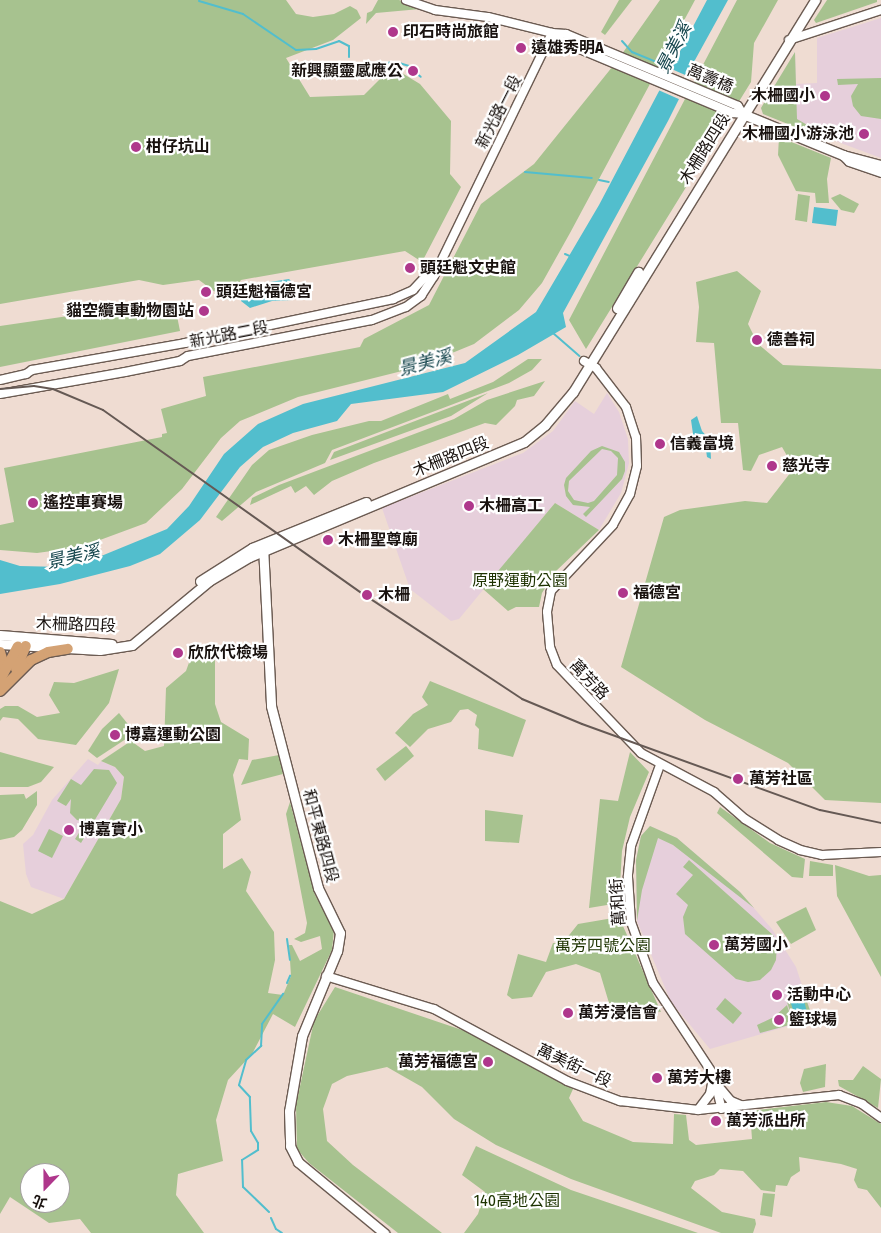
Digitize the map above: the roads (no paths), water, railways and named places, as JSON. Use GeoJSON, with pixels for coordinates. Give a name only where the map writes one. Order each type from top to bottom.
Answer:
{"type":"FeatureCollection","features":[{"type":"Feature","properties":{"kind":"highway"},"geometry":{"type":"LineString","coordinates":[[1,684],[23,643]]}},
{"type":"Feature","properties":{"kind":"highway"},"geometry":{"type":"LineString","coordinates":[[1,684],[31,660],[48,652],[68,649]]}},
{"type":"Feature","properties":{"kind":"highway"},"geometry":{"type":"LineString","coordinates":[[0,652],[4,665],[1,684]]}},
{"type":"Feature","properties":{"kind":"main road","name":"木柵路四段"},"geometry":{"type":"LineString","coordinates":[[23,643],[105,644],[128,640],[209,573],[263,546],[521,438],[559,402],[586,362],[733,123],[744,114],[815,0]]}},
{"type":"Feature","properties":{"kind":"main road"},"geometry":{"type":"LineString","coordinates":[[744,114],[843,154],[881,165]]}},
{"type":"Feature","properties":{"kind":"main road"},"geometry":{"type":"LineString","coordinates":[[843,154],[849,161],[881,172]]}},
{"type":"Feature","properties":{"kind":"main road","name":"木柵路四段"},"geometry":{"type":"LineString","coordinates":[[23,643],[68,649],[116,650],[132,645],[213,578],[263,546]]}},
{"type":"Feature","properties":{"kind":"main road","name":"和平東路四段"},"geometry":{"type":"LineString","coordinates":[[263,546],[266,667],[270,706],[318,888],[340,933],[337,951],[302,1036],[290,1103],[290,1146],[298,1162],[384,1233]]}},
{"type":"Feature","properties":{"kind":"main road"},"geometry":{"type":"LineString","coordinates":[[0,635],[23,643]]}},
{"type":"Feature","properties":{"kind":"main road"},"geometry":{"type":"LineString","coordinates":[[0,644],[23,643]]}},
{"type":"Feature","properties":{"kind":"street","name":"萬壽橋"},"geometry":{"type":"LineString","coordinates":[[406,0],[435,10],[505,20],[552,33],[566,34],[606,55],[744,114]]}},
{"type":"Feature","properties":{"kind":"street"},"geometry":{"type":"LineString","coordinates":[[790,40],[881,10]]}},
{"type":"Feature","properties":{"kind":"street","name":"新光路一段"},"geometry":{"type":"LineString","coordinates":[[469,202],[552,33]]}},
{"type":"Feature","properties":{"kind":"street","name":"新光路二段"},"geometry":{"type":"LineString","coordinates":[[0,394],[180,361],[188,356],[390,315],[421,296],[434,276],[438,263],[469,202]]}},
{"type":"Feature","properties":{"kind":"street","name":"新光路二段"},"geometry":{"type":"LineString","coordinates":[[0,380],[26,374],[32,370],[185,344],[369,305],[413,290],[438,263]]}},
{"type":"Feature","properties":{"kind":"street"},"geometry":{"type":"LineString","coordinates":[[369,305],[372,320]]}},
{"type":"Feature","properties":{"kind":"street","name":"萬芳路"},"geometry":{"type":"LineString","coordinates":[[586,362],[615,390],[630,415],[636,437],[637,466],[630,494],[614,525],[551,591],[547,612],[550,646],[557,665],[628,742],[660,765],[714,792],[751,823],[800,850],[833,856],[881,852]]}},
{"type":"Feature","properties":{"kind":"street","name":"萬和街"},"geometry":{"type":"LineString","coordinates":[[660,765],[631,846],[628,877],[631,922],[642,960],[657,991],[713,1074],[722,1109]]}},
{"type":"Feature","properties":{"kind":"street","name":"萬美街一段"},"geometry":{"type":"LineString","coordinates":[[326,976],[434,1009],[593,1092],[642,1105],[698,1110],[722,1109],[839,1096],[854,1100],[881,1118]]}},
{"type":"Feature","properties":{"kind":"street"},"geometry":{"type":"LineString","coordinates":[[698,1110],[710,1094],[713,1074]]}},
{"type":"Feature","properties":{"kind":"street"},"geometry":{"type":"LineString","coordinates":[[716,1082],[730,1101],[746,1106]]}},
{"type":"Feature","properties":{"kind":"water"},"geometry":{"type":"Polygon","coordinates":[[[707,0],[728,0],[695,60],[695,67],[668,121],[563,313],[566,327],[518,355],[443,392],[351,404],[337,421],[293,433],[263,447],[240,467],[200,520],[160,554],[130,566],[60,584],[0,594],[0,560],[20,566],[62,567],[89,561],[167,529],[189,506],[224,454],[258,424],[303,404],[465,363],[536,312],[599,205],[707,0]]]}},
{"type":"Feature","properties":{"kind":"water"},"geometry":{"type":"Polygon","coordinates":[[[814,207],[838,210],[836,226],[812,223],[814,207]]]}},
{"type":"Feature","properties":{"kind":"water"},"geometry":{"type":"Polygon","coordinates":[[[289,279],[298,288],[292,300],[272,301],[250,308],[241,301],[240,289],[245,286],[289,279]]]}},
{"type":"Feature","properties":{"kind":"water"},"geometry":{"type":"Polygon","coordinates":[[[697,416],[702,431],[710,440],[711,459],[707,457],[706,450],[694,441],[691,420],[697,416]]]}},
{"type":"Feature","properties":{"kind":"water"},"geometry":{"type":"Polygon","coordinates":[[[803,997],[808,1016],[796,1020],[790,1000],[803,997]]]}},
{"type":"Feature","properties":{"kind":"waterway"},"geometry":{"type":"LineString","coordinates":[[199,1],[243,14],[296,50],[316,49],[339,41],[349,46],[349,57]]}},
{"type":"Feature","properties":{"kind":"waterway","name":"景美溪"},"geometry":{"type":"LineString","coordinates":[[622,41],[632,52],[671,68]]}},
{"type":"Feature","properties":{"kind":"waterway"},"geometry":{"type":"LineString","coordinates":[[385,63],[396,62],[412,67]]}},
{"type":"Feature","properties":{"kind":"waterway"},"geometry":{"type":"LineString","coordinates":[[416,73],[421,77]]}},
{"type":"Feature","properties":{"kind":"waterway"},"geometry":{"type":"LineString","coordinates":[[525,172],[592,178]]}},
{"type":"Feature","properties":{"kind":"waterway"},"geometry":{"type":"LineString","coordinates":[[599,180],[609,182]]}},
{"type":"Feature","properties":{"kind":"waterway"},"geometry":{"type":"LineString","coordinates":[[565,254],[572,257]]}},
{"type":"Feature","properties":{"kind":"waterway"},"geometry":{"type":"LineString","coordinates":[[451,265],[456,265]]}},
{"type":"Feature","properties":{"kind":"waterway"},"geometry":{"type":"LineString","coordinates":[[553,333],[579,356]]}},
{"type":"Feature","properties":{"kind":"waterway"},"geometry":{"type":"LineString","coordinates":[[287,939],[290,960]]}},
{"type":"Feature","properties":{"kind":"waterway"},"geometry":{"type":"LineString","coordinates":[[287,983],[290,976]]}},
{"type":"Feature","properties":{"kind":"waterway"},"geometry":{"type":"LineString","coordinates":[[269,1212],[243,1187],[242,1160],[258,1150],[258,1143],[251,1131],[250,1097],[239,1085],[246,1060],[261,1046],[262,1024],[283,994]]}},
{"type":"Feature","properties":{"kind":"waterway"},"geometry":{"type":"LineString","coordinates":[[271,1218],[276,1229],[282,1233]]}},
{"type":"Feature","properties":{"kind":"railway"},"geometry":{"type":"LineString","coordinates":[[0,389],[34,386],[53,389],[103,410],[366,596],[522,699],[582,724],[820,810],[881,823]]}},
{"type":"Feature","properties":{"kind":"place","name":"印石時尚旅館"},"geometry":{"type":"Point","coordinates":[393,32]}},
{"type":"Feature","properties":{"kind":"place","name":"遠雄秀明A"},"geometry":{"type":"Point","coordinates":[521,48]}},
{"type":"Feature","properties":{"kind":"place","name":"新興顯靈感應公"},"geometry":{"type":"Point","coordinates":[413,71]}},
{"type":"Feature","properties":{"kind":"place","name":"木柵國小"},"geometry":{"type":"Point","coordinates":[825,96]}},
{"type":"Feature","properties":{"kind":"place","name":"木柵國小游泳池"},"geometry":{"type":"Point","coordinates":[864,134]}},
{"type":"Feature","properties":{"kind":"place","name":"柑仔坑山"},"geometry":{"type":"Point","coordinates":[136,147]}},
{"type":"Feature","properties":{"kind":"place","name":"頭廷魁文史館"},"geometry":{"type":"Point","coordinates":[410,268]}},
{"type":"Feature","properties":{"kind":"place","name":"頭廷魁福德宮"},"geometry":{"type":"Point","coordinates":[206,292]}},
{"type":"Feature","properties":{"kind":"place","name":"貓空纜車動物園站"},"geometry":{"type":"Point","coordinates":[204,311]}},
{"type":"Feature","properties":{"kind":"place","name":"德善祠"},"geometry":{"type":"Point","coordinates":[757,340]}},
{"type":"Feature","properties":{"kind":"place","name":"信義富境"},"geometry":{"type":"Point","coordinates":[660,444]}},
{"type":"Feature","properties":{"kind":"place","name":"慈光寺"},"geometry":{"type":"Point","coordinates":[772,466]}},
{"type":"Feature","properties":{"kind":"place","name":"遙控車賽場"},"geometry":{"type":"Point","coordinates":[33,503]}},
{"type":"Feature","properties":{"kind":"place","name":"木柵高工"},"geometry":{"type":"Point","coordinates":[469,506]}},
{"type":"Feature","properties":{"kind":"place","name":"木柵聖尊廟"},"geometry":{"type":"Point","coordinates":[328,540]}},
{"type":"Feature","properties":{"kind":"place","name":"福德宮"},"geometry":{"type":"Point","coordinates":[623,593]}},
{"type":"Feature","properties":{"kind":"place","name":"木柵"},"geometry":{"type":"Point","coordinates":[367,595]}},
{"type":"Feature","properties":{"kind":"place","name":"欣欣代檢場"},"geometry":{"type":"Point","coordinates":[178,653]}},
{"type":"Feature","properties":{"kind":"place","name":"博嘉運動公園"},"geometry":{"type":"Point","coordinates":[115,735]}},
{"type":"Feature","properties":{"kind":"place","name":"萬芳社區"},"geometry":{"type":"Point","coordinates":[738,779]}},
{"type":"Feature","properties":{"kind":"place","name":"博嘉實小"},"geometry":{"type":"Point","coordinates":[69,830]}},
{"type":"Feature","properties":{"kind":"place","name":"萬芳國小"},"geometry":{"type":"Point","coordinates":[714,945]}},
{"type":"Feature","properties":{"kind":"place","name":"活動中心"},"geometry":{"type":"Point","coordinates":[777,995]}},
{"type":"Feature","properties":{"kind":"place","name":"萬芳浸信會"},"geometry":{"type":"Point","coordinates":[568,1013]}},
{"type":"Feature","properties":{"kind":"place","name":"籃球場"},"geometry":{"type":"Point","coordinates":[779,1020]}},
{"type":"Feature","properties":{"kind":"place","name":"萬芳福德宮"},"geometry":{"type":"Point","coordinates":[488,1062]}},
{"type":"Feature","properties":{"kind":"place","name":"萬芳大樓"},"geometry":{"type":"Point","coordinates":[657,1078]}},
{"type":"Feature","properties":{"kind":"place","name":"萬芳派出所"},"geometry":{"type":"Point","coordinates":[716,1121]}},
{"type":"Feature","properties":{"kind":"park label","name":"原野運動公園"},"geometry":{"type":"Point","coordinates":[520,581]}},
{"type":"Feature","properties":{"kind":"park label","name":"萬芳四號公園"},"geometry":{"type":"Point","coordinates":[603,946]}},
{"type":"Feature","properties":{"kind":"park label","name":"140高地公園"},"geometry":{"type":"Point","coordinates":[517,1201]}}]}
